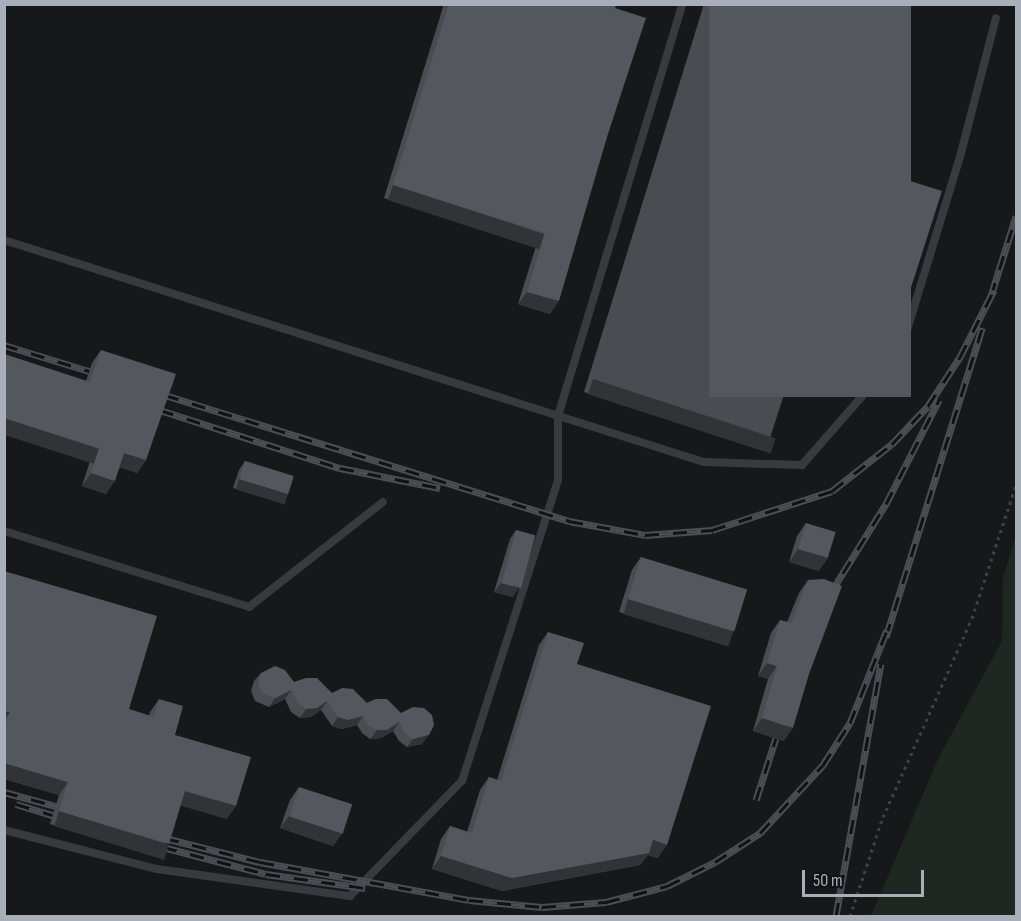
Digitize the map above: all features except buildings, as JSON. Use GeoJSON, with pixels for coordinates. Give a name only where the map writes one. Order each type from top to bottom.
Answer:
{"type":"FeatureCollection","features":[{"type":"Feature","properties":{"kind":"lane"},"geometry":{"type":"LineString","coordinates":[[4,830],[157,869],[350,896],[462,781],[558,480],[558,416],[682,4]]}},
{"type":"Feature","properties":{"kind":"lane"},"geometry":{"type":"LineString","coordinates":[[4,240],[704,462],[802,465],[900,353],[961,153],[996,18]]}},
{"type":"Feature","properties":{"kind":"lane"},"geometry":{"type":"LineString","coordinates":[[4,531],[249,607],[383,502]]}},
{"type":"Feature","properties":{"kind":"path"},"geometry":{"type":"LineString","coordinates":[[850,916],[883,817],[972,618],[1017,485]]}},
{"type":"Feature","properties":{"kind":"shaded area"},"geometry":{"type":"Polygon","coordinates":[[[1016,535],[1016,916],[871,916],[938,759],[1002,641],[1003,578],[1016,535]]]}},
{"type":"Feature","properties":{"kind":"railway"},"geometry":{"type":"LineString","coordinates":[[991,296],[1016,216]]}},
{"type":"Feature","properties":{"kind":"railway"},"geometry":{"type":"LineString","coordinates":[[165,395],[569,521],[645,535],[712,530],[832,491],[892,444],[928,406],[960,357],[994,290]]}},
{"type":"Feature","properties":{"kind":"railway"},"geometry":{"type":"LineString","coordinates":[[886,637],[982,328]]}},
{"type":"Feature","properties":{"kind":"railway"},"geometry":{"type":"LineString","coordinates":[[4,345],[89,371]]}},
{"type":"Feature","properties":{"kind":"railway"},"geometry":{"type":"LineString","coordinates":[[828,597],[886,504],[939,400]]}},
{"type":"Feature","properties":{"kind":"railway"},"geometry":{"type":"LineString","coordinates":[[160,410],[340,468],[440,488]]}},
{"type":"Feature","properties":{"kind":"railway"},"geometry":{"type":"LineString","coordinates":[[165,838],[260,862],[469,900],[542,907],[606,902],[667,886],[715,862],[760,833],[823,765],[850,723],[887,630]]}},
{"type":"Feature","properties":{"kind":"railway"},"geometry":{"type":"LineString","coordinates":[[836,916],[881,664]]}},
{"type":"Feature","properties":{"kind":"railway"},"geometry":{"type":"LineString","coordinates":[[756,800],[776,738]]}},
{"type":"Feature","properties":{"kind":"railway"},"geometry":{"type":"LineString","coordinates":[[4,792],[56,806]]}},
{"type":"Feature","properties":{"kind":"railway"},"geometry":{"type":"LineString","coordinates":[[16,804],[53,815]]}},
{"type":"Feature","properties":{"kind":"railway"},"geometry":{"type":"LineString","coordinates":[[163,847],[266,874],[365,888]]}}]}
